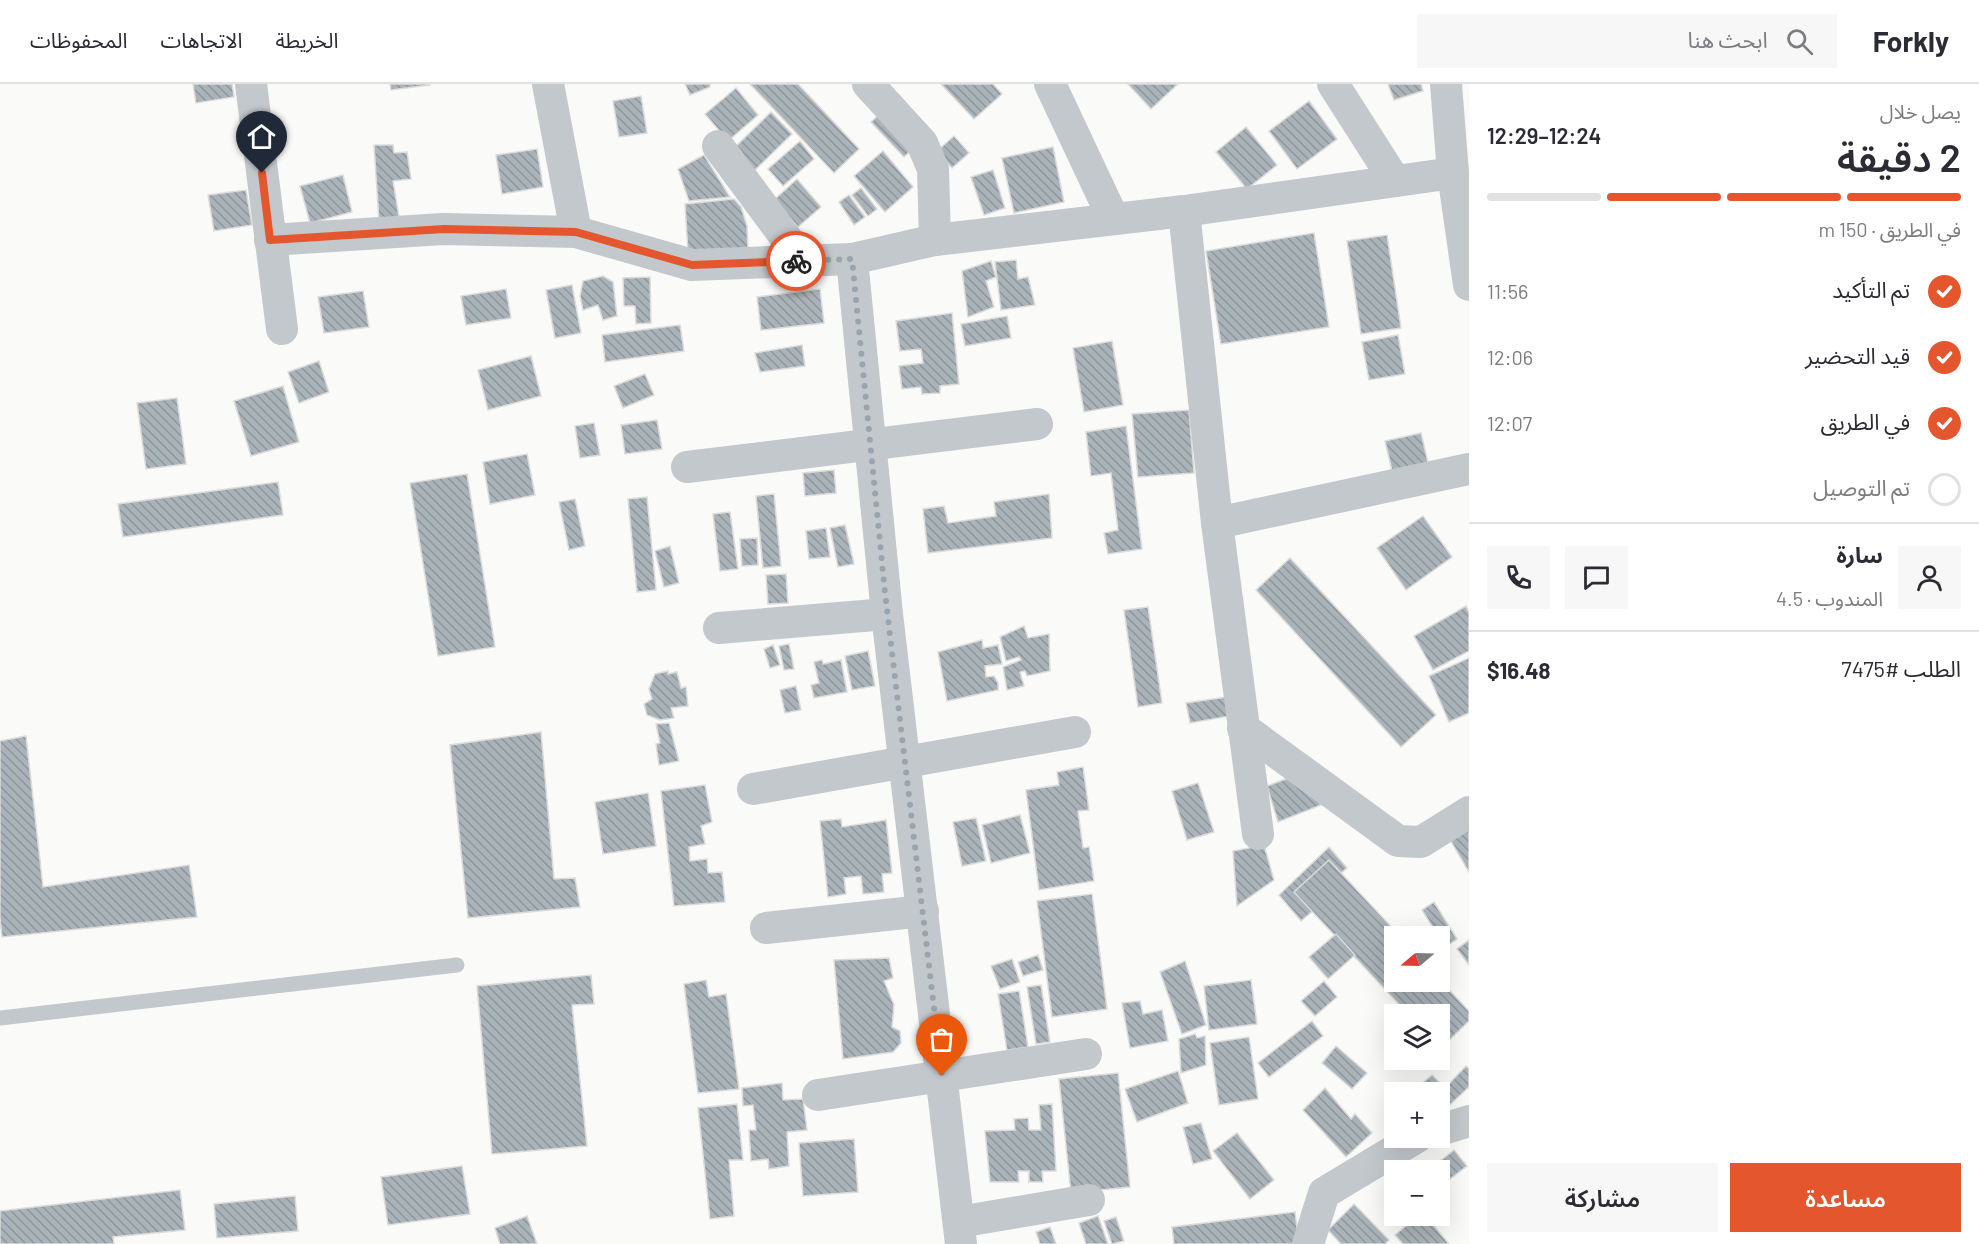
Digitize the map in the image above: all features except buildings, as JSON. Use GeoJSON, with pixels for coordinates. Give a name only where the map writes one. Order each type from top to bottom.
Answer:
{"type":"FeatureCollection","features":[{"type":"Feature","properties":{"kind":"street"},"geometry":{"type":"LineString","coordinates":[[251,84],[282,329]]}},
{"type":"Feature","properties":{"kind":"street"},"geometry":{"type":"LineString","coordinates":[[548,84],[576,232]]}},
{"type":"Feature","properties":{"kind":"street"},"geometry":{"type":"LineString","coordinates":[[868,84],[922,143],[933,169],[935,240]]}},
{"type":"Feature","properties":{"kind":"street"},"geometry":{"type":"LineString","coordinates":[[1050,84],[1113,218]]}},
{"type":"Feature","properties":{"kind":"street"},"geometry":{"type":"LineString","coordinates":[[1333,84],[1395,181]]}},
{"type":"Feature","properties":{"kind":"street"},"geometry":{"type":"LineString","coordinates":[[1446,84],[1453,173],[1469,285]]}},
{"type":"Feature","properties":{"kind":"street"},"geometry":{"type":"LineString","coordinates":[[718,146],[803,261]]}},
{"type":"Feature","properties":{"kind":"street"},"geometry":{"type":"LineString","coordinates":[[270,240],[444,229],[576,232],[692,265],[852,259],[935,240],[1184,211],[1453,173]]}},
{"type":"Feature","properties":{"kind":"street"},"geometry":{"type":"LineString","coordinates":[[1184,211],[1217,523],[1257,834]]}},
{"type":"Feature","properties":{"kind":"street"},"geometry":{"type":"LineString","coordinates":[[852,259],[868,444],[960,1233],[1089,1200]]}},
{"type":"Feature","properties":{"kind":"street"},"geometry":{"type":"LineString","coordinates":[[687,467],[1037,424]]}},
{"type":"Feature","properties":{"kind":"street"},"geometry":{"type":"LineString","coordinates":[[1217,523],[1469,469]]}},
{"type":"Feature","properties":{"kind":"street"},"geometry":{"type":"LineString","coordinates":[[719,628],[887,614]]}},
{"type":"Feature","properties":{"kind":"street"},"geometry":{"type":"LineString","coordinates":[[1243,728],[1398,841],[1421,842],[1469,812]]}},
{"type":"Feature","properties":{"kind":"street"},"geometry":{"type":"LineString","coordinates":[[753,789],[1075,732]]}},
{"type":"Feature","properties":{"kind":"street"},"geometry":{"type":"LineString","coordinates":[[766,928],[923,911]]}},
{"type":"Feature","properties":{"kind":"street"},"geometry":{"type":"LineString","coordinates":[[818,1095],[1086,1054]]}},
{"type":"Feature","properties":{"kind":"street"},"geometry":{"type":"LineString","coordinates":[[1450,1127],[1469,1121]]}},
{"type":"Feature","properties":{"kind":"street"},"geometry":{"type":"LineString","coordinates":[[1308,1244],[1324,1193],[1399,1148]]}},
{"type":"Feature","properties":{"kind":"lane"},"geometry":{"type":"LineString","coordinates":[[0,1018],[457,965]]}},
{"type":"Feature","properties":{"kind":"way so far"},"geometry":{"type":"LineString","coordinates":[[796,261],[852,259],[868,444],[942,1076]]}},
{"type":"Feature","properties":{"kind":"route"},"geometry":{"type":"LineString","coordinates":[[262,173],[270,240],[444,229],[576,232],[692,265],[796,261]]}}]}
